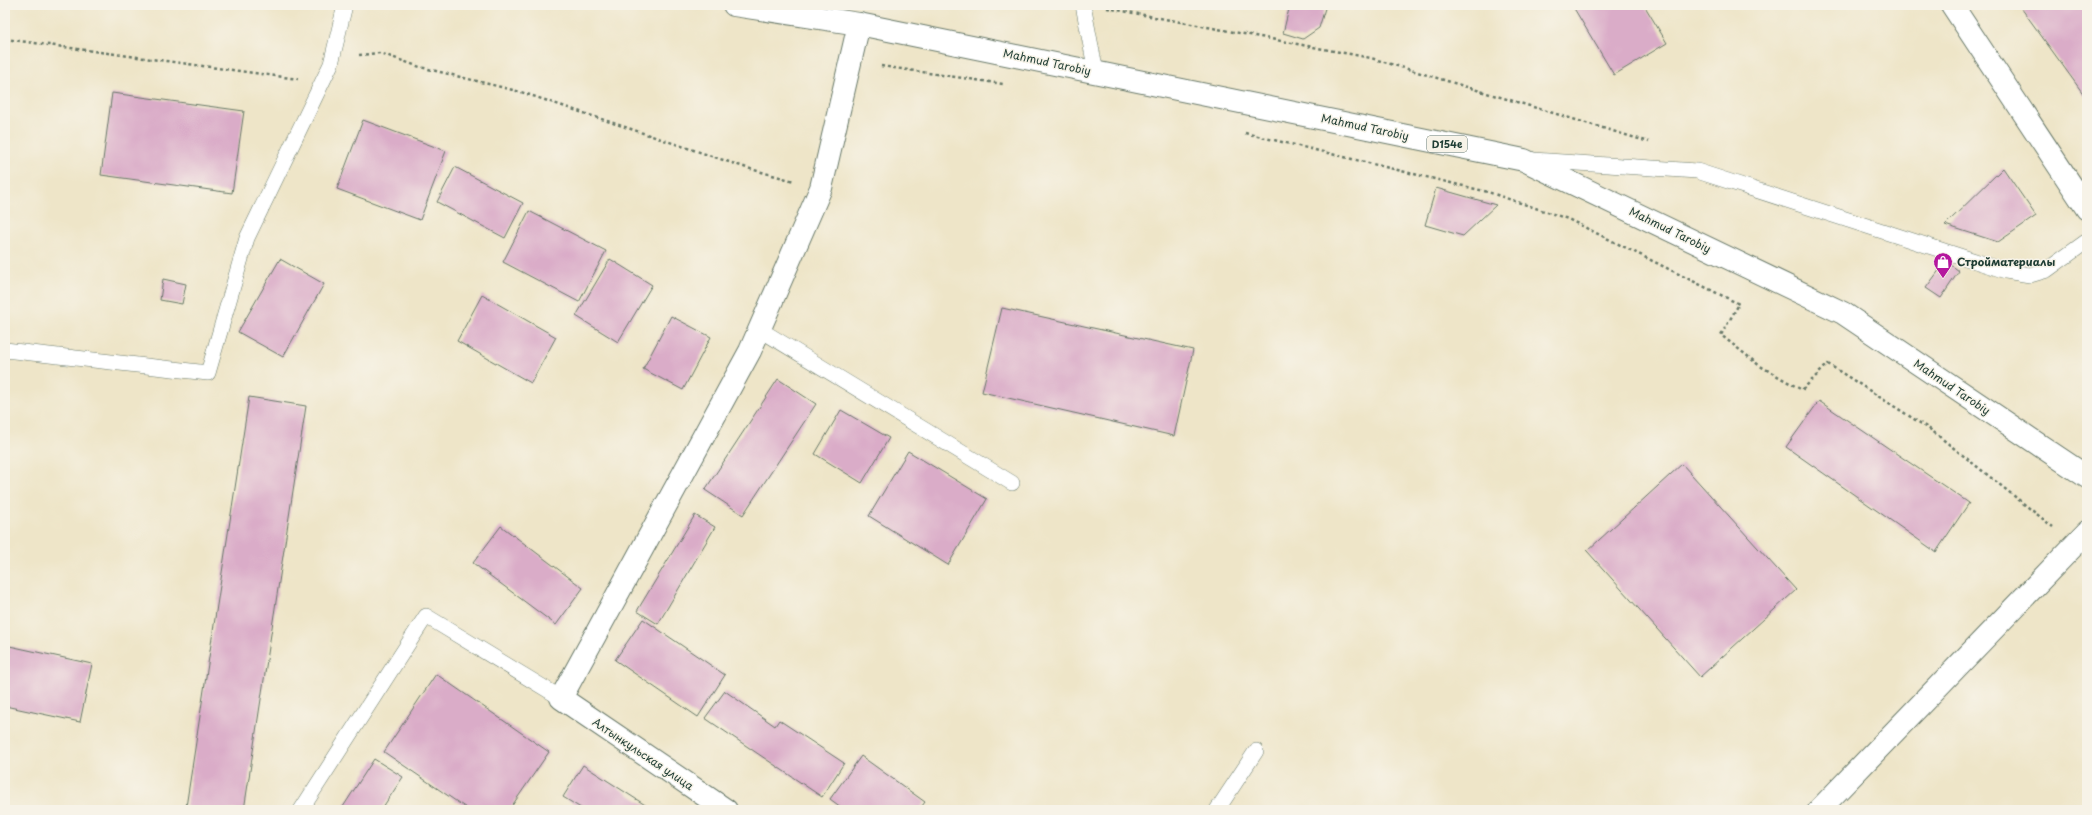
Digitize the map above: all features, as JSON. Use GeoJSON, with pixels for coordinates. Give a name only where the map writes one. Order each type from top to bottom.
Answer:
{"type":"FeatureCollection","features":[{"type":"Feature","properties":{"kind":"street","name":"Mahmud Tarobiy"},"geometry":{"type":"LineString","coordinates":[[734,5],[859,24],[1524,160],[1843,313],[2087,477]]}},
{"type":"Feature","properties":{"kind":"street"},"geometry":{"type":"LineString","coordinates":[[1952,5],[2087,209]]}},
{"type":"Feature","properties":{"kind":"street"},"geometry":{"type":"LineString","coordinates":[[561,698],[750,351],[821,188],[859,24]]}},
{"type":"Feature","properties":{"kind":"street"},"geometry":{"type":"LineString","coordinates":[[1819,810],[2086,534]]}},
{"type":"Feature","properties":{"kind":"street","name":"Алтынкульская улица"},"geometry":{"type":"LineString","coordinates":[[561,698],[726,810]]}},
{"type":"Feature","properties":{"kind":"lane"},"geometry":{"type":"LineString","coordinates":[[5,350],[208,374],[247,238],[326,76],[331,64],[345,5]]}},
{"type":"Feature","properties":{"kind":"lane"},"geometry":{"type":"LineString","coordinates":[[1083,5],[1096,72]]}},
{"type":"Feature","properties":{"kind":"lane"},"geometry":{"type":"LineString","coordinates":[[1524,160],[1697,171],[2006,271],[2030,275],[2047,270],[2087,241]]}},
{"type":"Feature","properties":{"kind":"lane"},"geometry":{"type":"LineString","coordinates":[[759,329],[1012,483]]}},
{"type":"Feature","properties":{"kind":"lane"},"geometry":{"type":"LineString","coordinates":[[300,810],[426,616],[561,698]]}},
{"type":"Feature","properties":{"kind":"lane"},"geometry":{"type":"LineString","coordinates":[[1217,810],[1256,751]]}},
{"type":"Feature","properties":{"kind":"path"},"geometry":{"type":"LineString","coordinates":[[1106,8],[1371,58],[1655,144]]}},
{"type":"Feature","properties":{"kind":"path"},"geometry":{"type":"LineString","coordinates":[[5,40],[315,82],[360,54],[380,53],[420,67],[521,92],[747,168],[821,188]]}},
{"type":"Feature","properties":{"kind":"path"},"geometry":{"type":"LineString","coordinates":[[881,66],[1004,84]]}},
{"type":"Feature","properties":{"kind":"path"},"geometry":{"type":"LineString","coordinates":[[1243,133],[1488,192],[1568,219],[1739,304],[1721,335],[1760,366],[1802,390],[1828,364],[1931,430],[2054,527],[2086,534]]}},
{"type":"Feature","properties":{"kind":"building"},"geometry":{"type":"Polygon","coordinates":[[[1290,5],[1326,5],[1319,28],[1303,39],[1283,33],[1290,5]]]}},
{"type":"Feature","properties":{"kind":"building"},"geometry":{"type":"Polygon","coordinates":[[[1572,5],[1644,5],[1667,43],[1614,75],[1572,5]]]}},
{"type":"Feature","properties":{"kind":"building"},"geometry":{"type":"Polygon","coordinates":[[[2019,5],[2087,5],[2087,99],[2019,5]]]}},
{"type":"Feature","properties":{"kind":"building"},"geometry":{"type":"Polygon","coordinates":[[[112,93],[244,111],[232,193],[101,175],[112,93]]]}},
{"type":"Feature","properties":{"kind":"building"},"geometry":{"type":"Polygon","coordinates":[[[363,120],[446,151],[420,220],[337,189],[363,120]]]}},
{"type":"Feature","properties":{"kind":"building"},"geometry":{"type":"Polygon","coordinates":[[[455,167],[523,203],[505,238],[437,202],[455,167]]]}},
{"type":"Feature","properties":{"kind":"building"},"geometry":{"type":"Polygon","coordinates":[[[2003,168],[2036,216],[1998,242],[1945,225],[2003,168]]]}},
{"type":"Feature","properties":{"kind":"building"},"geometry":{"type":"Polygon","coordinates":[[[1436,188],[1496,205],[1463,236],[1425,225],[1436,188]]]}},
{"type":"Feature","properties":{"kind":"building"},"geometry":{"type":"Polygon","coordinates":[[[529,211],[606,251],[579,302],[503,262],[529,211]]]}},
{"type":"Feature","properties":{"kind":"building"},"geometry":{"type":"Polygon","coordinates":[[[280,259],[324,284],[283,357],[238,332],[280,259]]]}},
{"type":"Feature","properties":{"kind":"building"},"geometry":{"type":"Polygon","coordinates":[[[610,259],[652,285],[618,342],[576,316],[610,259]]]}},
{"type":"Feature","properties":{"kind":"building","name":"Стройматериалы"},"geometry":{"type":"Polygon","coordinates":[[[1946,261],[1959,271],[1941,298],[1926,288],[1946,261]]]}},
{"type":"Feature","properties":{"kind":"building"},"geometry":{"type":"Polygon","coordinates":[[[163,279],[186,284],[182,304],[160,300],[163,279]]]}},
{"type":"Feature","properties":{"kind":"building"},"geometry":{"type":"Polygon","coordinates":[[[482,295],[556,337],[531,383],[457,341],[482,295]]]}},
{"type":"Feature","properties":{"kind":"building"},"geometry":{"type":"Polygon","coordinates":[[[1002,308],[1193,350],[1174,436],[982,392],[1002,308]]]}},
{"type":"Feature","properties":{"kind":"building"},"geometry":{"type":"Polygon","coordinates":[[[671,316],[711,337],[683,390],[643,369],[671,316]]]}},
{"type":"Feature","properties":{"kind":"building"},"geometry":{"type":"Polygon","coordinates":[[[778,379],[816,404],[743,515],[705,490],[778,379]]]}},
{"type":"Feature","properties":{"kind":"building"},"geometry":{"type":"Polygon","coordinates":[[[249,397],[306,406],[244,810],[209,810],[186,807],[249,397]]]}},
{"type":"Feature","properties":{"kind":"building"},"geometry":{"type":"Polygon","coordinates":[[[1819,401],[1969,503],[1936,552],[1786,447],[1819,401]]]}},
{"type":"Feature","properties":{"kind":"building"},"geometry":{"type":"Polygon","coordinates":[[[841,410],[889,438],[862,483],[815,454],[841,410]]]}},
{"type":"Feature","properties":{"kind":"building"},"geometry":{"type":"Polygon","coordinates":[[[908,451],[987,499],[948,565],[869,516],[908,451]]]}},
{"type":"Feature","properties":{"kind":"building"},"geometry":{"type":"Polygon","coordinates":[[[1682,464],[1796,590],[1700,677],[1587,551],[1682,464]]]}},
{"type":"Feature","properties":{"kind":"building"},"geometry":{"type":"Polygon","coordinates":[[[695,515],[715,527],[658,624],[637,611],[695,515]]]}},
{"type":"Feature","properties":{"kind":"building"},"geometry":{"type":"Polygon","coordinates":[[[501,526],[583,588],[556,625],[473,563],[501,526]]]}},
{"type":"Feature","properties":{"kind":"building"},"geometry":{"type":"Polygon","coordinates":[[[643,619],[725,675],[698,717],[615,660],[643,619]]]}},
{"type":"Feature","properties":{"kind":"building"},"geometry":{"type":"Polygon","coordinates":[[[5,645],[92,664],[80,722],[5,706],[5,645]]]}},
{"type":"Feature","properties":{"kind":"building"},"geometry":{"type":"Polygon","coordinates":[[[436,674],[549,752],[509,810],[469,810],[384,752],[436,674]]]}},
{"type":"Feature","properties":{"kind":"building"},"geometry":{"type":"Polygon","coordinates":[[[725,691],[775,726],[779,720],[844,763],[822,797],[705,718],[725,691]]]}},
{"type":"Feature","properties":{"kind":"building"},"geometry":{"type":"Polygon","coordinates":[[[861,756],[925,802],[919,810],[845,810],[830,799],[861,756]]]}},
{"type":"Feature","properties":{"kind":"building"},"geometry":{"type":"Polygon","coordinates":[[[374,759],[403,777],[381,810],[341,810],[374,759]]]}},
{"type":"Feature","properties":{"kind":"building"},"geometry":{"type":"Polygon","coordinates":[[[583,765],[653,810],[584,810],[563,797],[583,765]]]}},
{"type":"Feature","properties":{"kind":"place","name":"Стройматериалы"},"geometry":{"type":"Point","coordinates":[1943,279]}}]}
